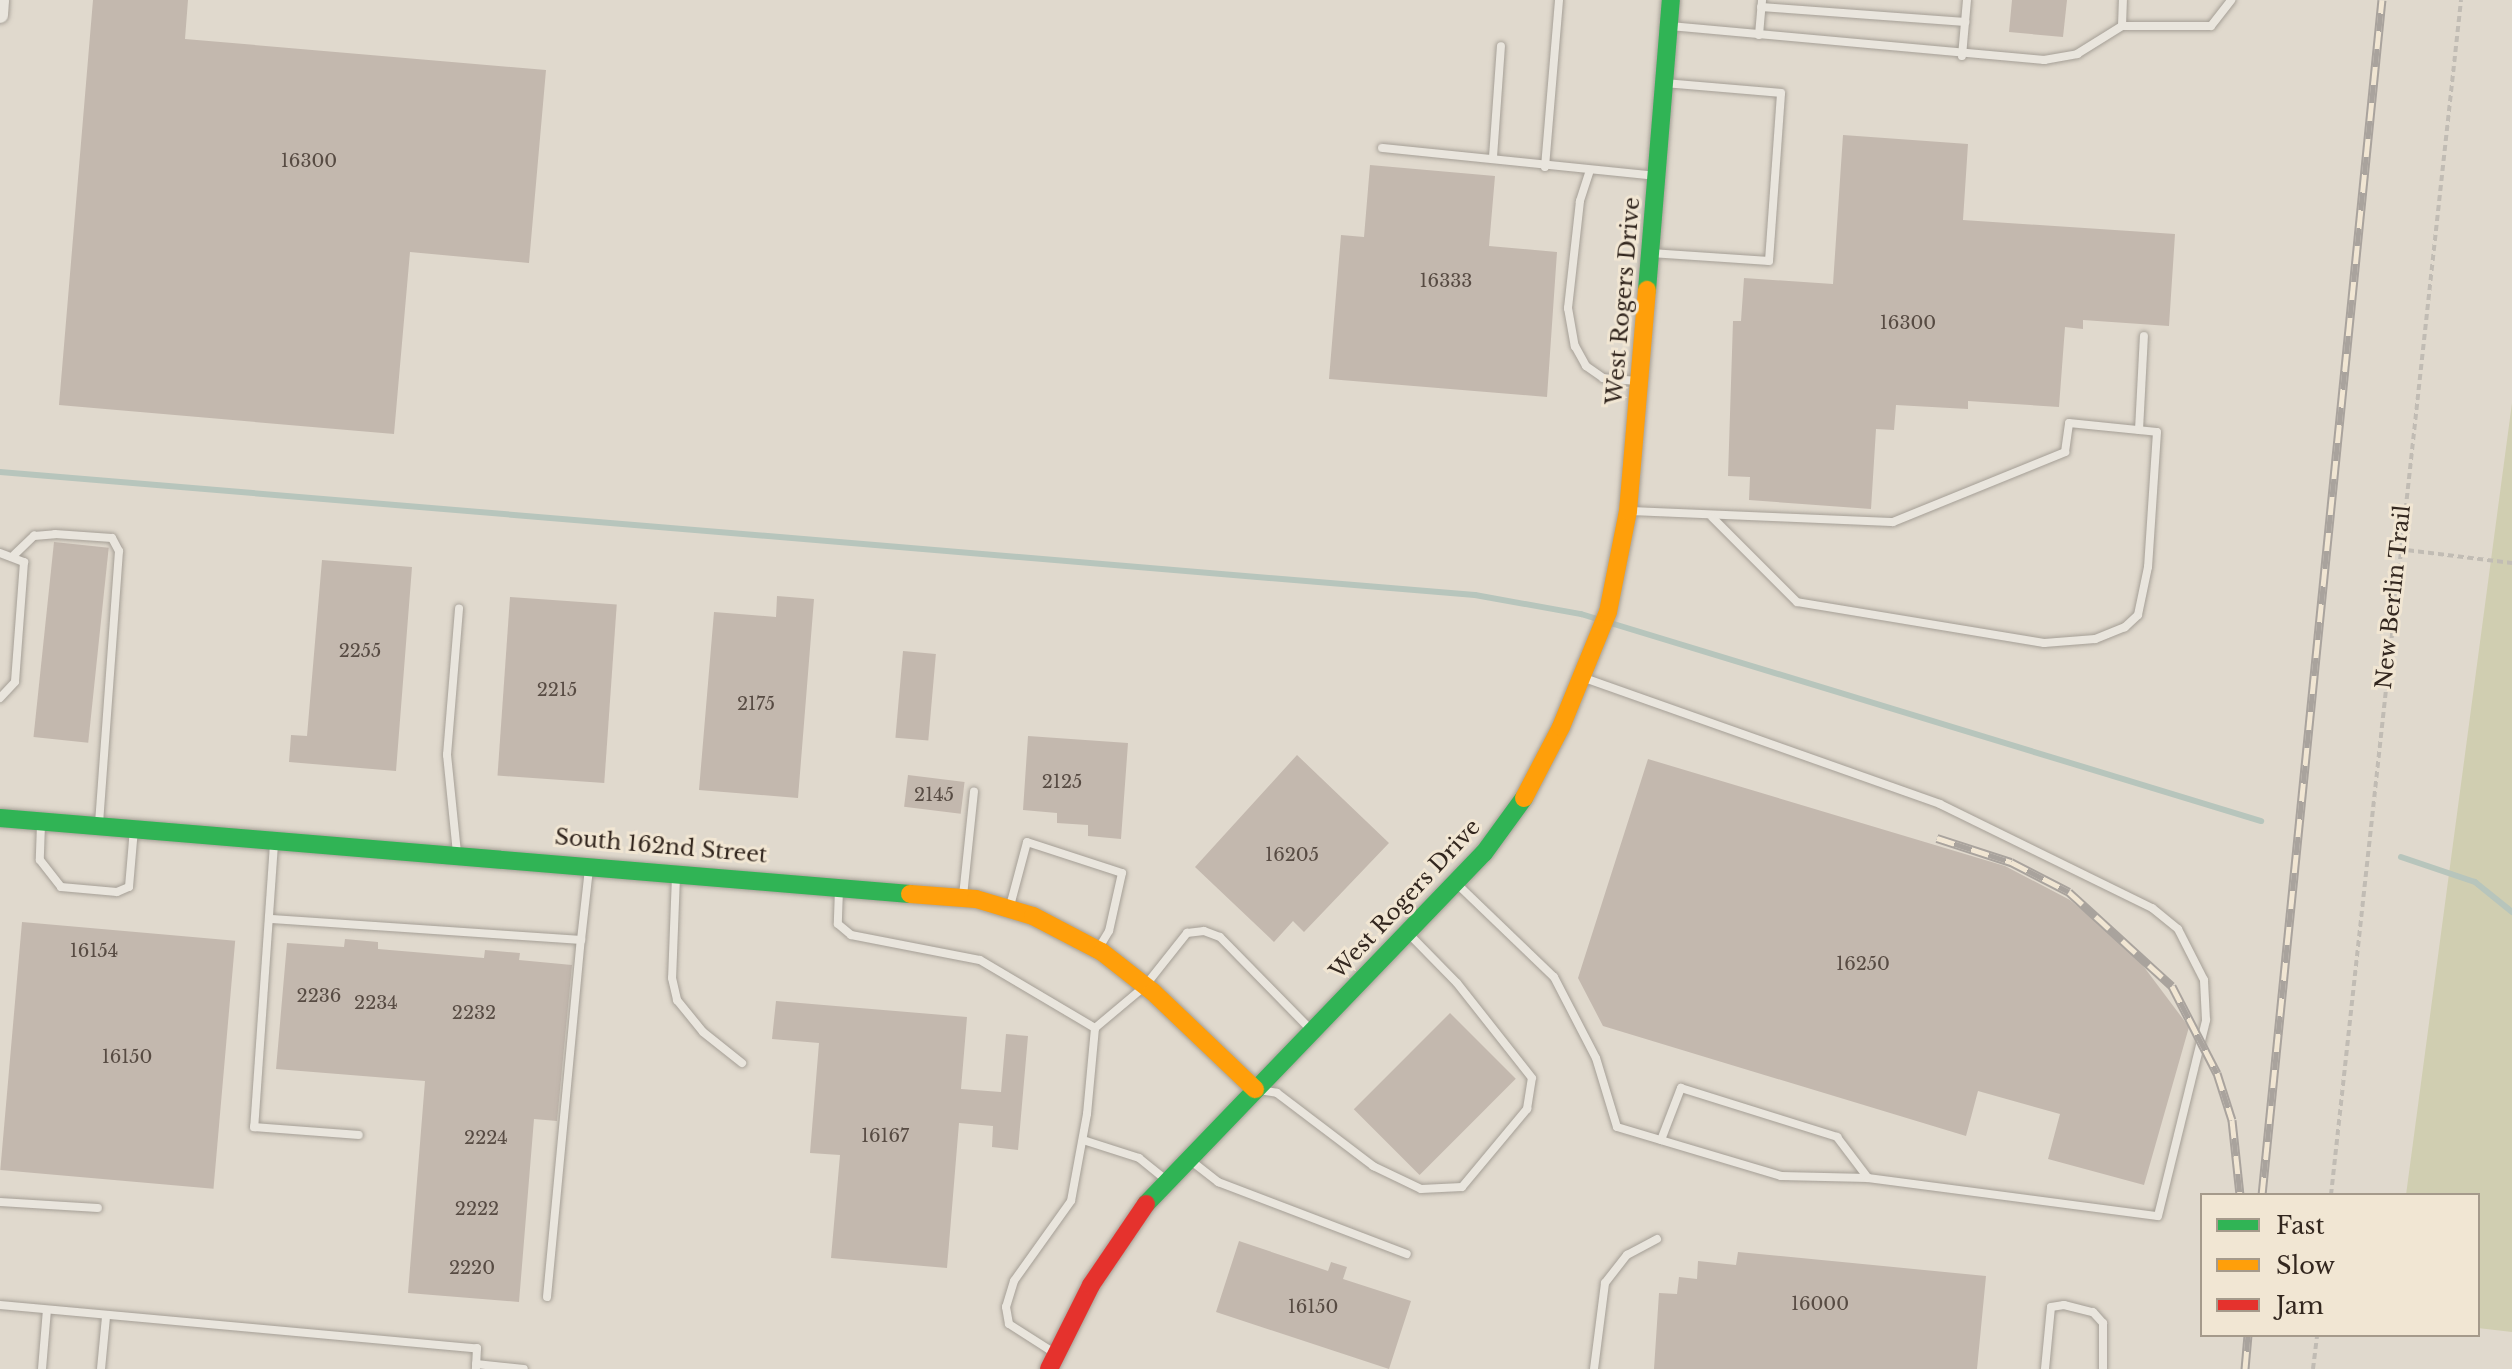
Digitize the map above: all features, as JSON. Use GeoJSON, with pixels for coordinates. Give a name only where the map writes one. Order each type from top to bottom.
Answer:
{"type":"FeatureCollection","features":[{"type":"Feature","properties":{"kind":"street"},"geometry":{"type":"LineString","coordinates":[[0,15],[1,0]]}},
{"type":"Feature","properties":{"kind":"street","name":"West Rogers Drive"},"geometry":{"type":"LineString","coordinates":[[1052,1361],[1124,1232],[1165,1180],[1457,883],[1524,798],[1582,677],[1608,612],[1628,511],[1671,0]]}},
{"type":"Feature","properties":{"kind":"street","name":"South 162nd Street"},"geometry":{"type":"LineString","coordinates":[[0,818],[963,897],[1009,908],[1097,949],[1145,986],[1255,1089]]}},
{"type":"Feature","properties":{"kind":"lane"},"geometry":{"type":"LineString","coordinates":[[1545,167],[1559,0]]}},
{"type":"Feature","properties":{"kind":"lane"},"geometry":{"type":"LineString","coordinates":[[1962,56],[1967,0]]}},
{"type":"Feature","properties":{"kind":"lane"},"geometry":{"type":"LineString","coordinates":[[2122,26],[2123,0]]}},
{"type":"Feature","properties":{"kind":"lane"},"geometry":{"type":"LineString","coordinates":[[1669,26],[1962,56],[2044,60],[2077,54],[2122,26],[2211,26],[2231,0]]}},
{"type":"Feature","properties":{"kind":"lane"},"geometry":{"type":"LineString","coordinates":[[1759,35],[1762,3],[1965,22]]}},
{"type":"Feature","properties":{"kind":"lane"},"geometry":{"type":"LineString","coordinates":[[1493,157],[1501,46]]}},
{"type":"Feature","properties":{"kind":"lane"},"geometry":{"type":"LineString","coordinates":[[1650,253],[1769,261],[1781,93],[1664,83]]}},
{"type":"Feature","properties":{"kind":"lane"},"geometry":{"type":"LineString","coordinates":[[1382,148],[1657,176]]}},
{"type":"Feature","properties":{"kind":"lane"},"geometry":{"type":"LineString","coordinates":[[1590,170],[1580,201],[1568,308],[1575,346],[1586,366],[1603,378],[1640,381]]}},
{"type":"Feature","properties":{"kind":"lane"},"geometry":{"type":"LineString","coordinates":[[2139,430],[2144,336]]}},
{"type":"Feature","properties":{"kind":"lane"},"geometry":{"type":"LineString","coordinates":[[1628,511],[1712,517],[1893,522],[2065,452],[2069,423],[2157,432],[2148,567],[2138,615],[2113,632],[2073,642],[2044,643],[1797,602],[1712,517]]}},
{"type":"Feature","properties":{"kind":"lane"},"geometry":{"type":"LineString","coordinates":[[14,555],[34,536],[55,534],[112,538],[119,551],[99,826]]}},
{"type":"Feature","properties":{"kind":"lane"},"geometry":{"type":"LineString","coordinates":[[0,553],[14,555],[24,562],[15,682],[0,698]]}},
{"type":"Feature","properties":{"kind":"lane"},"geometry":{"type":"LineString","coordinates":[[457,854],[447,755],[459,608]]}},
{"type":"Feature","properties":{"kind":"lane"},"geometry":{"type":"LineString","coordinates":[[1457,883],[1554,977],[1596,1058],[1617,1127],[1781,1176],[1868,1178],[2158,1216],[2206,1020],[2204,980],[2196,955],[2178,929],[2152,908],[1940,804],[1582,677]]}},
{"type":"Feature","properties":{"kind":"lane"},"geometry":{"type":"LineString","coordinates":[[963,897],[974,792]]}},
{"type":"Feature","properties":{"kind":"lane"},"geometry":{"type":"LineString","coordinates":[[41,821],[40,860],[46,874],[61,887],[117,892],[129,887],[134,829]]}},
{"type":"Feature","properties":{"kind":"lane"},"geometry":{"type":"LineString","coordinates":[[275,840],[272,919],[254,1127],[359,1135]]}},
{"type":"Feature","properties":{"kind":"lane"},"geometry":{"type":"LineString","coordinates":[[1009,908],[1027,842],[1122,873],[1109,931],[1097,949]]}},
{"type":"Feature","properties":{"kind":"lane"},"geometry":{"type":"LineString","coordinates":[[547,1297],[589,865]]}},
{"type":"Feature","properties":{"kind":"lane"},"geometry":{"type":"LineString","coordinates":[[676,872],[672,978],[677,1000],[703,1032],[742,1063]]}},
{"type":"Feature","properties":{"kind":"lane"},"geometry":{"type":"LineString","coordinates":[[839,885],[838,924],[851,935],[980,960],[1095,1028]]}},
{"type":"Feature","properties":{"kind":"lane"},"geometry":{"type":"LineString","coordinates":[[272,919],[581,940]]}},
{"type":"Feature","properties":{"kind":"lane"},"geometry":{"type":"LineString","coordinates":[[1052,1361],[1009,1324],[1006,1307],[1014,1281],[1071,1201],[1083,1140],[1095,1028],[1145,986],[1187,933],[1204,931],[1220,937],[1312,1032]]}},
{"type":"Feature","properties":{"kind":"lane"},"geometry":{"type":"LineString","coordinates":[[1255,1089],[1277,1093],[1373,1166],[1421,1189],[1462,1187],[1527,1109],[1532,1078],[1457,983],[1409,934]]}},
{"type":"Feature","properties":{"kind":"lane"},"geometry":{"type":"LineString","coordinates":[[1661,1140],[1681,1088],[1837,1137],[1868,1178]]}},
{"type":"Feature","properties":{"kind":"lane"},"geometry":{"type":"LineString","coordinates":[[1083,1140],[1139,1158],[1165,1180]]}},
{"type":"Feature","properties":{"kind":"lane"},"geometry":{"type":"LineString","coordinates":[[1187,1157],[1218,1182],[1407,1254]]}},
{"type":"Feature","properties":{"kind":"lane"},"geometry":{"type":"LineString","coordinates":[[0,1202],[98,1208]]}},
{"type":"Feature","properties":{"kind":"lane"},"geometry":{"type":"LineString","coordinates":[[1594,1369],[1605,1283],[1627,1255],[1657,1239]]}},
{"type":"Feature","properties":{"kind":"lane"},"geometry":{"type":"LineString","coordinates":[[0,1305],[106,1317],[477,1348],[476,1366],[524,1369]]}},
{"type":"Feature","properties":{"kind":"lane"},"geometry":{"type":"LineString","coordinates":[[2045,1369],[2051,1307],[2064,1305],[2093,1312],[2103,1323],[2103,1369]]}},
{"type":"Feature","properties":{"kind":"lane"},"geometry":{"type":"LineString","coordinates":[[42,1369],[47,1310]]}},
{"type":"Feature","properties":{"kind":"lane"},"geometry":{"type":"LineString","coordinates":[[101,1369],[106,1317]]}},
{"type":"Feature","properties":{"kind":"path","name":"New Berlin Trail"},"geometry":{"type":"LineString","coordinates":[[2331,1193],[2398,549],[2461,0]]}},
{"type":"Feature","properties":{"kind":"path"},"geometry":{"type":"LineString","coordinates":[[2398,549],[2512,563]]}},
{"type":"Feature","properties":{"kind":"path"},"geometry":{"type":"LineString","coordinates":[[2313,1369],[2317,1337]]}},
{"type":"Feature","properties":{"kind":"shaded area"},"geometry":{"type":"Polygon","coordinates":[[[2512,403],[2512,1332],[2480,1328],[2480,1193],[2406,1193],[2512,403]]]}},
{"type":"Feature","properties":{"kind":"building"},"geometry":{"type":"Polygon","coordinates":[[[93,0],[188,0],[185,39],[546,70],[529,263],[410,252],[394,434],[59,405],[93,0]]]}},
{"type":"Feature","properties":{"kind":"building"},"geometry":{"type":"Polygon","coordinates":[[[2012,0],[2067,0],[2063,37],[2009,32],[2012,0]]]}},
{"type":"Feature","properties":{"kind":"building"},"geometry":{"type":"Polygon","coordinates":[[[1843,135],[1968,144],[1963,220],[2175,234],[2169,326],[2083,320],[2083,329],[2065,327],[2059,407],[1968,401],[1968,409],[1896,405],[1894,430],[1876,429],[1871,509],[1749,500],[1750,477],[1728,476],[1733,321],[1741,321],[1744,278],[1833,284],[1843,135]]]}},
{"type":"Feature","properties":{"kind":"building"},"geometry":{"type":"Polygon","coordinates":[[[1370,165],[1495,176],[1489,246],[1557,252],[1547,397],[1329,379],[1341,235],[1364,237],[1370,165]]]}},
{"type":"Feature","properties":{"kind":"building"},"geometry":{"type":"Polygon","coordinates":[[[54,542],[109,548],[88,743],[34,737],[54,542]]]}},
{"type":"Feature","properties":{"kind":"building"},"geometry":{"type":"Polygon","coordinates":[[[322,560],[412,567],[396,771],[289,762],[291,735],[307,736],[322,560]]]}},
{"type":"Feature","properties":{"kind":"building"},"geometry":{"type":"Polygon","coordinates":[[[777,596],[814,599],[798,798],[699,790],[714,612],[776,617],[777,596]]]}},
{"type":"Feature","properties":{"kind":"building"},"geometry":{"type":"Polygon","coordinates":[[[510,597],[617,604],[604,783],[498,776],[510,597]]]}},
{"type":"Feature","properties":{"kind":"building"},"geometry":{"type":"Polygon","coordinates":[[[903,651],[936,654],[928,741],[895,738],[903,651]]]}},
{"type":"Feature","properties":{"kind":"building"},"geometry":{"type":"Polygon","coordinates":[[[1028,736],[1128,743],[1121,839],[1088,836],[1088,825],[1057,823],[1057,813],[1023,810],[1028,736]]]}},
{"type":"Feature","properties":{"kind":"building"},"geometry":{"type":"Polygon","coordinates":[[[1297,755],[1389,843],[1304,932],[1293,921],[1274,942],[1195,867],[1297,755]]]}},
{"type":"Feature","properties":{"kind":"building"},"geometry":{"type":"Polygon","coordinates":[[[1648,759],[2005,866],[2070,900],[2132,951],[2189,1027],[2144,1185],[2048,1159],[2060,1114],[1978,1091],[1966,1136],[1603,1026],[1578,978],[1648,759]]]}},
{"type":"Feature","properties":{"kind":"building"},"geometry":{"type":"Polygon","coordinates":[[[908,775],[965,782],[961,814],[904,807],[908,775]]]}},
{"type":"Feature","properties":{"kind":"building"},"geometry":{"type":"Polygon","coordinates":[[[22,922],[235,941],[213,1189],[0,1170],[22,922]]]}},
{"type":"Feature","properties":{"kind":"building"},"geometry":{"type":"Polygon","coordinates":[[[345,939],[378,942],[378,949],[484,958],[485,950],[520,953],[519,960],[572,965],[557,1121],[534,1119],[519,1302],[408,1293],[425,1081],[276,1069],[287,943],[344,947],[345,939]]]}},
{"type":"Feature","properties":{"kind":"building"},"geometry":{"type":"Polygon","coordinates":[[[776,1001],[967,1017],[961,1089],[1001,1092],[1006,1034],[1028,1036],[1018,1150],[992,1147],[993,1126],[959,1123],[947,1268],[831,1258],[840,1155],[810,1153],[819,1043],[772,1039],[776,1001]]]}},
{"type":"Feature","properties":{"kind":"building"},"geometry":{"type":"Polygon","coordinates":[[[1450,1013],[1516,1079],[1420,1175],[1354,1109],[1450,1013]]]}},
{"type":"Feature","properties":{"kind":"building"},"geometry":{"type":"Polygon","coordinates":[[[1239,1241],[1328,1271],[1331,1262],[1347,1267],[1343,1279],[1411,1301],[1389,1369],[1216,1312],[1239,1241]]]}},
{"type":"Feature","properties":{"kind":"building"},"geometry":{"type":"Polygon","coordinates":[[[1738,1252],[1986,1276],[1977,1369],[1654,1369],[1659,1293],[1677,1294],[1679,1277],[1697,1279],[1698,1261],[1736,1265],[1738,1252]]]}},
{"type":"Feature","properties":{"kind":"waterway"},"geometry":{"type":"LineString","coordinates":[[0,472],[1475,595],[1581,614],[2261,821]]}},
{"type":"Feature","properties":{"kind":"waterway"},"geometry":{"type":"LineString","coordinates":[[2401,857],[2475,882],[2512,912]]}},
{"type":"Feature","properties":{"kind":"railway"},"geometry":{"type":"LineString","coordinates":[[2262,1193],[2382,0]]}},
{"type":"Feature","properties":{"kind":"railway"},"geometry":{"type":"LineString","coordinates":[[1937,838],[2011,862],[2069,892],[2172,986],[2217,1073],[2232,1120],[2240,1193]]}},
{"type":"Feature","properties":{"kind":"railway"},"geometry":{"type":"LineString","coordinates":[[2245,1369],[2248,1337]]}},
{"type":"Feature","properties":{"kind":"traffic: fast"},"geometry":{"type":"LineString","coordinates":[[1647,290],[1671,0]]}},
{"type":"Feature","properties":{"kind":"traffic: fast"},"geometry":{"type":"LineString","coordinates":[[1146,1204],[1484,853],[1524,798]]}},
{"type":"Feature","properties":{"kind":"traffic: fast"},"geometry":{"type":"LineString","coordinates":[[0,818],[910,894]]}},
{"type":"Feature","properties":{"kind":"traffic: slow"},"geometry":{"type":"LineString","coordinates":[[1524,798],[1561,727],[1608,612],[1628,511],[1647,290]]}},
{"type":"Feature","properties":{"kind":"traffic: slow"},"geometry":{"type":"LineString","coordinates":[[910,894],[976,899],[1033,916],[1102,952],[1153,992],[1255,1089]]}},
{"type":"Feature","properties":{"kind":"traffic: jam"},"geometry":{"type":"LineString","coordinates":[[1049,1369],[1091,1285],[1146,1204]]}}]}
